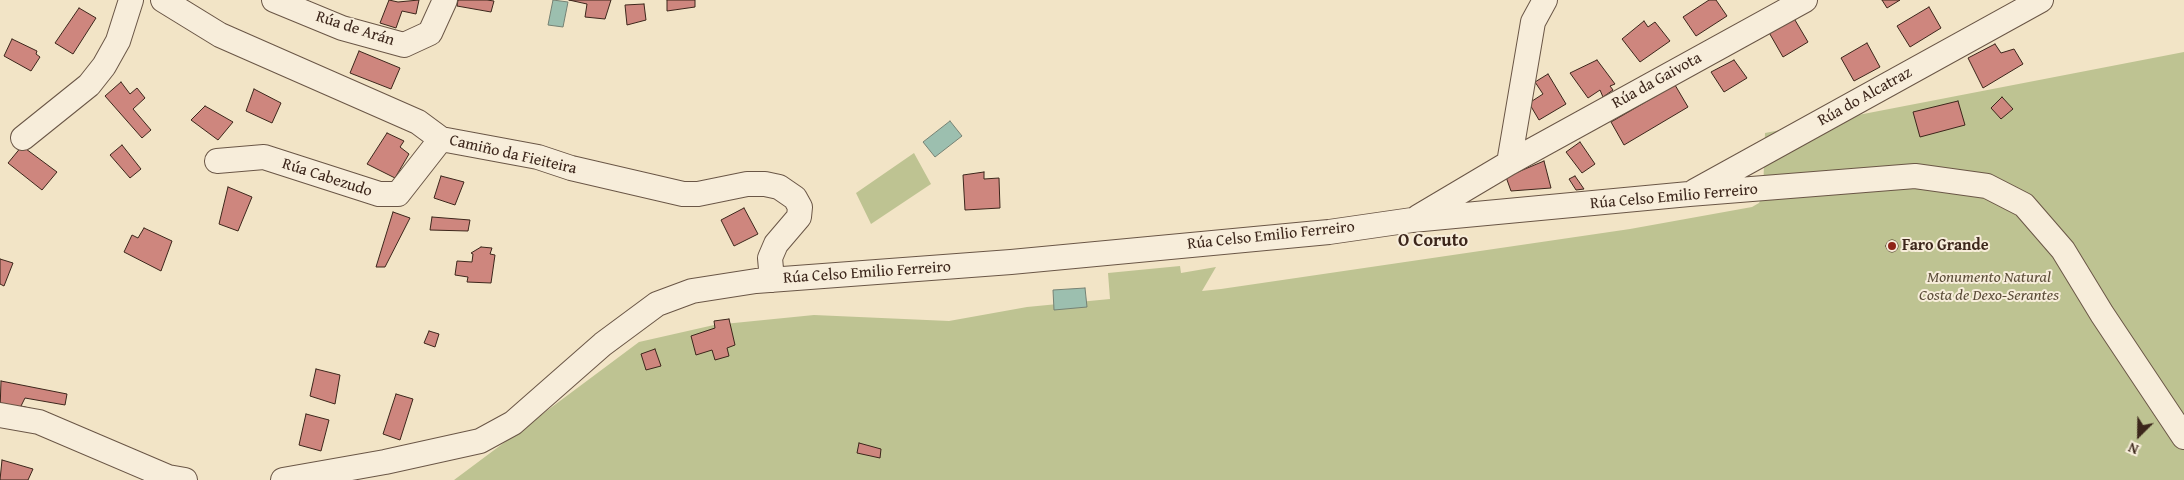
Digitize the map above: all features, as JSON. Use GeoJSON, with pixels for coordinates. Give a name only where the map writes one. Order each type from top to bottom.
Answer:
{"type":"FeatureCollection","features":[{"type":"Feature","properties":{"kind":"street"},"geometry":{"type":"LineString","coordinates":[[23,138],[89,84],[104,66],[118,40],[131,0]]}},
{"type":"Feature","properties":{"kind":"street","name":"Camiño da Fieiteira"},"geometry":{"type":"LineString","coordinates":[[164,0],[220,35],[418,122],[441,139],[538,157],[618,180],[683,194],[698,194],[747,184],[765,184],[779,187],[795,198],[800,206],[798,217],[776,244],[770,258],[772,280]]}},
{"type":"Feature","properties":{"kind":"street","name":"Rúa de Arán"},"geometry":{"type":"LineString","coordinates":[[274,0],[342,28],[404,45],[430,33],[445,0]]}},
{"type":"Feature","properties":{"kind":"street"},"geometry":{"type":"LineString","coordinates":[[1509,163],[1533,22],[1545,0]]}},
{"type":"Feature","properties":{"kind":"street","name":"Rúa da Gaivota"},"geometry":{"type":"LineString","coordinates":[[1412,220],[1509,163],[1805,0]]}},
{"type":"Feature","properties":{"kind":"street","name":"Rúa do Alcatraz"},"geometry":{"type":"LineString","coordinates":[[1689,194],[2041,0]]}},
{"type":"Feature","properties":{"kind":"street","name":"Rúa Cabezudo"},"geometry":{"type":"LineString","coordinates":[[217,161],[264,158],[379,194],[398,194],[441,139]]}},
{"type":"Feature","properties":{"kind":"street","name":"Rúa Celso Emilio Ferreiro"},"geometry":{"type":"LineString","coordinates":[[283,480],[385,462],[480,441],[513,423],[603,344],[657,304],[692,291],[772,280],[1021,261],[1329,232],[1412,220],[1689,194],[1915,176],[1987,186],[2024,205],[2063,250],[2102,314],[2184,437]]}},
{"type":"Feature","properties":{"kind":"street"},"geometry":{"type":"LineString","coordinates":[[0,415],[39,422],[168,476],[185,480]]}},
{"type":"Feature","properties":{"kind":"green space","name":"Monumento Natural Costa de Dexo-Serantes"},"geometry":{"type":"Polygon","coordinates":[[[2184,52],[2184,480],[454,480],[639,342],[714,325],[814,315],[949,321],[1027,307],[1110,299],[1108,273],[1180,266],[1181,273],[1216,267],[1202,291],[1221,289],[1630,229],[1752,207],[1759,203],[1763,194],[1765,133],[2184,52]]]}},
{"type":"Feature","properties":{"kind":"green space"},"geometry":{"type":"Polygon","coordinates":[[[914,153],[931,184],[871,224],[856,193],[914,153]]]}},
{"type":"Feature","properties":{"kind":"shaded area"},"geometry":{"type":"Polygon","coordinates":[[[553,0],[568,2],[563,27],[548,25],[553,0]]]}},
{"type":"Feature","properties":{"kind":"shaded area"},"geometry":{"type":"Polygon","coordinates":[[[950,121],[962,136],[935,157],[923,142],[950,121]]]}},
{"type":"Feature","properties":{"kind":"shaded area"},"geometry":{"type":"Polygon","coordinates":[[[1085,288],[1087,307],[1054,310],[1053,290],[1085,288]]]}},
{"type":"Feature","properties":{"kind":"building"},"geometry":{"type":"Polygon","coordinates":[[[389,0],[398,2],[419,0],[416,14],[402,11],[396,28],[380,23],[389,0]]]}},
{"type":"Feature","properties":{"kind":"building"},"geometry":{"type":"Polygon","coordinates":[[[458,0],[494,1],[491,12],[457,6],[458,0]]]}},
{"type":"Feature","properties":{"kind":"building"},"geometry":{"type":"Polygon","coordinates":[[[569,0],[611,0],[605,19],[585,17],[587,4],[569,0]]]}},
{"type":"Feature","properties":{"kind":"building"},"geometry":{"type":"Polygon","coordinates":[[[667,0],[695,0],[695,7],[667,11],[667,0]]]}},
{"type":"Feature","properties":{"kind":"building"},"geometry":{"type":"Polygon","coordinates":[[[1709,0],[1716,0],[1727,16],[1696,36],[1683,17],[1709,0]]]}},
{"type":"Feature","properties":{"kind":"building"},"geometry":{"type":"Polygon","coordinates":[[[1882,0],[1900,0],[1887,8],[1882,0]]]}},
{"type":"Feature","properties":{"kind":"building"},"geometry":{"type":"Polygon","coordinates":[[[644,4],[646,20],[627,25],[625,5],[644,4]]]}},
{"type":"Feature","properties":{"kind":"building"},"geometry":{"type":"Polygon","coordinates":[[[1929,7],[1941,28],[1910,47],[1897,26],[1929,7]]]}},
{"type":"Feature","properties":{"kind":"building"},"geometry":{"type":"Polygon","coordinates":[[[79,8],[96,18],[73,54],[55,43],[79,8]]]}},
{"type":"Feature","properties":{"kind":"building"},"geometry":{"type":"Polygon","coordinates":[[[1792,15],[1808,42],[1783,57],[1767,29],[1792,15]]]}},
{"type":"Feature","properties":{"kind":"building"},"geometry":{"type":"Polygon","coordinates":[[[1644,21],[1648,27],[1655,22],[1670,41],[1640,62],[1622,39],[1644,21]]]}},
{"type":"Feature","properties":{"kind":"building"},"geometry":{"type":"Polygon","coordinates":[[[12,39],[37,51],[36,54],[40,57],[31,71],[4,56],[12,39]]]}},
{"type":"Feature","properties":{"kind":"building"},"geometry":{"type":"Polygon","coordinates":[[[1867,43],[1880,67],[1854,81],[1841,58],[1867,43]]]}},
{"type":"Feature","properties":{"kind":"building"},"geometry":{"type":"Polygon","coordinates":[[[1995,44],[2001,53],[2014,49],[2023,64],[1983,88],[1968,58],[1995,44]]]}},
{"type":"Feature","properties":{"kind":"building"},"geometry":{"type":"Polygon","coordinates":[[[359,51],[400,68],[391,89],[350,73],[359,51]]]}},
{"type":"Feature","properties":{"kind":"building"},"geometry":{"type":"Polygon","coordinates":[[[1597,60],[1615,84],[1610,86],[1613,90],[1603,97],[1600,90],[1588,98],[1570,73],[1597,60]]]}},
{"type":"Feature","properties":{"kind":"building"},"geometry":{"type":"Polygon","coordinates":[[[1734,60],[1747,78],[1724,92],[1711,72],[1734,60]]]}},
{"type":"Feature","properties":{"kind":"building"},"geometry":{"type":"Polygon","coordinates":[[[1548,74],[1566,104],[1539,120],[1529,103],[1543,94],[1535,82],[1548,74]]]}},
{"type":"Feature","properties":{"kind":"building"},"geometry":{"type":"Polygon","coordinates":[[[121,82],[130,94],[137,88],[145,98],[133,109],[151,130],[142,138],[105,96],[121,82]]]}},
{"type":"Feature","properties":{"kind":"building"},"geometry":{"type":"Polygon","coordinates":[[[1675,85],[1688,107],[1624,145],[1611,122],[1675,85]]]}},
{"type":"Feature","properties":{"kind":"building"},"geometry":{"type":"Polygon","coordinates":[[[254,89],[281,103],[272,123],[246,111],[254,89]]]}},
{"type":"Feature","properties":{"kind":"building"},"geometry":{"type":"Polygon","coordinates":[[[2002,97],[2013,109],[2001,119],[1991,108],[2002,97]]]}},
{"type":"Feature","properties":{"kind":"building"},"geometry":{"type":"Polygon","coordinates":[[[1958,101],[1965,125],[1920,137],[1913,112],[1958,101]]]}},
{"type":"Feature","properties":{"kind":"building"},"geometry":{"type":"Polygon","coordinates":[[[205,106],[233,122],[218,140],[191,120],[205,106]]]}},
{"type":"Feature","properties":{"kind":"building"},"geometry":{"type":"Polygon","coordinates":[[[387,133],[404,141],[400,147],[409,154],[395,178],[367,164],[387,133]]]}},
{"type":"Feature","properties":{"kind":"building"},"geometry":{"type":"Polygon","coordinates":[[[1580,142],[1595,164],[1582,173],[1566,152],[1580,142]]]}},
{"type":"Feature","properties":{"kind":"building"},"geometry":{"type":"Polygon","coordinates":[[[122,145],[141,169],[130,178],[110,155],[122,145]]]}},
{"type":"Feature","properties":{"kind":"building"},"geometry":{"type":"Polygon","coordinates":[[[22,146],[57,172],[42,190],[8,163],[22,146]]]}},
{"type":"Feature","properties":{"kind":"building"},"geometry":{"type":"Polygon","coordinates":[[[1544,161],[1551,188],[1511,191],[1506,177],[1544,161]]]}},
{"type":"Feature","properties":{"kind":"building"},"geometry":{"type":"Polygon","coordinates":[[[984,172],[984,179],[999,178],[1000,208],[965,210],[963,175],[984,172]]]}},
{"type":"Feature","properties":{"kind":"building"},"geometry":{"type":"Polygon","coordinates":[[[441,176],[464,182],[455,205],[434,198],[441,176]]]}},
{"type":"Feature","properties":{"kind":"building"},"geometry":{"type":"Polygon","coordinates":[[[1575,176],[1584,189],[1576,190],[1569,179],[1575,176]]]}},
{"type":"Feature","properties":{"kind":"building"},"geometry":{"type":"Polygon","coordinates":[[[228,187],[252,197],[238,231],[219,224],[228,187]]]}},
{"type":"Feature","properties":{"kind":"building"},"geometry":{"type":"Polygon","coordinates":[[[744,208],[758,234],[734,246],[721,220],[744,208]]]}},
{"type":"Feature","properties":{"kind":"building"},"geometry":{"type":"Polygon","coordinates":[[[393,212],[410,218],[385,267],[376,267],[393,212]]]}},
{"type":"Feature","properties":{"kind":"building"},"geometry":{"type":"Polygon","coordinates":[[[432,217],[470,220],[468,231],[430,230],[432,217]]]}},
{"type":"Feature","properties":{"kind":"building"},"geometry":{"type":"Polygon","coordinates":[[[144,228],[172,241],[161,271],[124,252],[132,235],[138,238],[144,228]]]}},
{"type":"Feature","properties":{"kind":"building","name":"Faro Grande"},"geometry":{"type":"Polygon","coordinates":[[[1890,240],[1894,240],[1898,246],[1894,252],[1890,252],[1886,248],[1886,244],[1890,240]]]}},
{"type":"Feature","properties":{"kind":"building"},"geometry":{"type":"Polygon","coordinates":[[[481,247],[492,248],[490,254],[495,255],[491,283],[467,282],[468,277],[455,275],[457,261],[472,262],[473,254],[471,253],[481,247]]]}},
{"type":"Feature","properties":{"kind":"building"},"geometry":{"type":"Polygon","coordinates":[[[0,259],[13,263],[4,286],[0,284],[0,259]]]}},
{"type":"Feature","properties":{"kind":"building"},"geometry":{"type":"Polygon","coordinates":[[[729,319],[735,345],[727,348],[729,356],[715,360],[712,350],[696,355],[691,336],[715,328],[714,321],[729,319]]]}},
{"type":"Feature","properties":{"kind":"building"},"geometry":{"type":"Polygon","coordinates":[[[429,331],[439,334],[435,347],[424,343],[429,331]]]}},
{"type":"Feature","properties":{"kind":"building"},"geometry":{"type":"Polygon","coordinates":[[[655,349],[661,366],[646,370],[641,354],[655,349]]]}},
{"type":"Feature","properties":{"kind":"building"},"geometry":{"type":"Polygon","coordinates":[[[316,369],[340,375],[335,404],[310,396],[316,369]]]}},
{"type":"Feature","properties":{"kind":"building"},"geometry":{"type":"Polygon","coordinates":[[[1,381],[67,394],[65,405],[25,398],[21,406],[41,411],[0,411],[1,381]]]}},
{"type":"Feature","properties":{"kind":"building"},"geometry":{"type":"Polygon","coordinates":[[[396,394],[413,399],[400,440],[383,434],[396,394]]]}},
{"type":"Feature","properties":{"kind":"building"},"geometry":{"type":"Polygon","coordinates":[[[306,414],[329,420],[321,451],[299,445],[306,414]]]}},
{"type":"Feature","properties":{"kind":"building"},"geometry":{"type":"Polygon","coordinates":[[[859,443],[881,449],[880,458],[857,453],[859,443]]]}},
{"type":"Feature","properties":{"kind":"building"},"geometry":{"type":"Polygon","coordinates":[[[2,460],[33,469],[28,480],[0,480],[2,460]]]}},
{"type":"Feature","properties":{"kind":"place","name":"Faro Grande"},"geometry":{"type":"Point","coordinates":[1892,246]}},
{"type":"Feature","properties":{"kind":"district","name":"O Coruto"},"geometry":{"type":"Point","coordinates":[1433,241]}}]}
